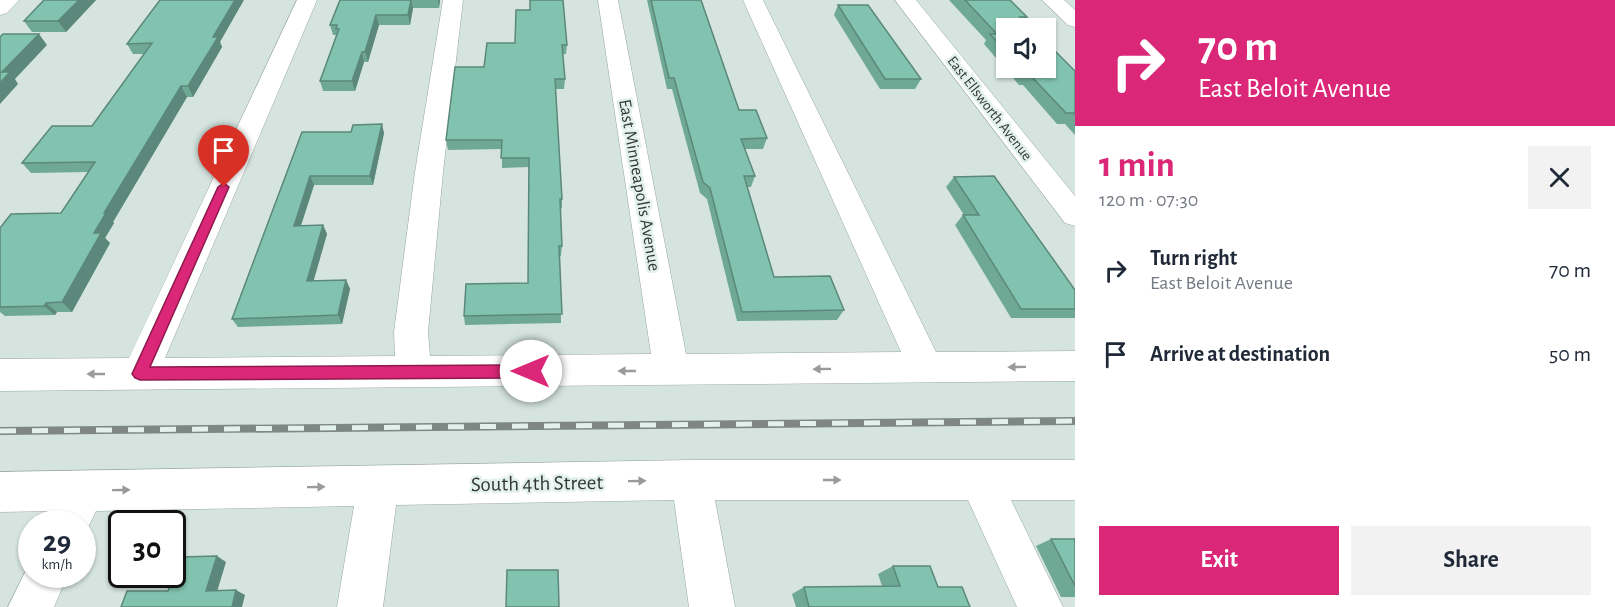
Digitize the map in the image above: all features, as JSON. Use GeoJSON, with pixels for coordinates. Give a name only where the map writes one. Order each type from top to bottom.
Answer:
{"type":"FeatureCollection","features":[{"type":"Feature","properties":{"kind":"street"},"geometry":{"type":"LineString","coordinates":[[0,9],[9,0]]}},
{"type":"Feature","properties":{"kind":"street"},"geometry":{"type":"LineString","coordinates":[[140,374],[307,0]]}},
{"type":"Feature","properties":{"kind":"street"},"geometry":{"type":"LineString","coordinates":[[414,372],[411,332],[429,172],[453,0]]}},
{"type":"Feature","properties":{"kind":"street","name":"East Minneapolis Avenue"},"geometry":{"type":"LineString","coordinates":[[608,0],[671,370]]}},
{"type":"Feature","properties":{"kind":"street"},"geometry":{"type":"LineString","coordinates":[[753,0],[926,368]]}},
{"type":"Feature","properties":{"kind":"street","name":"East Ellsworth Avenue"},"geometry":{"type":"LineString","coordinates":[[905,0],[1075,216]]}},
{"type":"Feature","properties":{"kind":"street"},"geometry":{"type":"LineString","coordinates":[[1052,0],[1075,21]]}},
{"type":"Feature","properties":{"kind":"street"},"geometry":{"type":"LineString","coordinates":[[0,375],[1075,366]]}},
{"type":"Feature","properties":{"kind":"street"},"geometry":{"type":"LineString","coordinates":[[691,480],[712,607]]}},
{"type":"Feature","properties":{"kind":"street","name":"South 4th Street"},"geometry":{"type":"LineString","coordinates":[[0,492],[76,507],[378,486],[691,480],[1075,480]]}},
{"type":"Feature","properties":{"kind":"street"},"geometry":{"type":"LineString","coordinates":[[980,480],[1040,607]]}},
{"type":"Feature","properties":{"kind":"street"},"geometry":{"type":"LineString","coordinates":[[360,607],[378,486]]}},
{"type":"Feature","properties":{"kind":"street"},"geometry":{"type":"LineString","coordinates":[[31,607],[40,588]]}},
{"type":"Feature","properties":{"kind":"building"},"geometry":{"type":"Polygon","coordinates":[[[44,0],[79,0],[58,21],[24,21],[44,0]]]}},
{"type":"Feature","properties":{"kind":"building"},"geometry":{"type":"Polygon","coordinates":[[[160,0],[235,0],[213,37],[218,37],[188,86],[181,86],[104,213],[106,213],[94,233],[101,233],[62,302],[46,303],[44,306],[0,307],[0,228],[11,214],[61,213],[95,162],[22,163],[52,126],[92,126],[152,43],[127,44],[160,0]]]}},
{"type":"Feature","properties":{"kind":"building"},"geometry":{"type":"Polygon","coordinates":[[[340,0],[411,0],[408,15],[376,15],[365,52],[362,52],[352,81],[320,81],[339,29],[336,29],[337,25],[330,25],[340,0]]]}},
{"type":"Feature","properties":{"kind":"building"},"geometry":{"type":"Polygon","coordinates":[[[530,0],[563,0],[567,45],[562,45],[565,79],[555,79],[562,199],[560,199],[562,246],[559,246],[562,314],[464,316],[466,284],[528,283],[529,158],[501,158],[502,140],[446,140],[455,67],[484,67],[487,43],[515,43],[516,10],[530,10],[530,0]]]}},
{"type":"Feature","properties":{"kind":"building"},"geometry":{"type":"Polygon","coordinates":[[[651,0],[701,0],[739,110],[756,110],[767,138],[741,139],[755,176],[744,176],[774,277],[830,276],[844,310],[742,312],[710,188],[703,182],[674,78],[669,78],[651,0]]]}},
{"type":"Feature","properties":{"kind":"building"},"geometry":{"type":"Polygon","coordinates":[[[965,0],[1010,0],[1027,17],[996,18],[996,33],[965,0]]]}},
{"type":"Feature","properties":{"kind":"building"},"geometry":{"type":"Polygon","coordinates":[[[838,5],[868,5],[921,79],[885,79],[838,5]]]}},
{"type":"Feature","properties":{"kind":"building"},"geometry":{"type":"Polygon","coordinates":[[[3,34],[39,34],[2,72],[10,72],[0,83],[0,37],[3,34]]]}},
{"type":"Feature","properties":{"kind":"building"},"geometry":{"type":"Polygon","coordinates":[[[1056,52],[1075,71],[1075,114],[1066,113],[1033,78],[1056,78],[1056,52]]]}},
{"type":"Feature","properties":{"kind":"building"},"geometry":{"type":"Polygon","coordinates":[[[382,124],[370,176],[310,176],[294,226],[323,225],[307,281],[346,280],[338,315],[232,319],[302,132],[351,132],[353,125],[382,124]]]}},
{"type":"Feature","properties":{"kind":"building"},"geometry":{"type":"Polygon","coordinates":[[[994,176],[1075,290],[1075,309],[1021,309],[963,215],[979,215],[954,177],[994,176]]]}},
{"type":"Feature","properties":{"kind":"building"},"geometry":{"type":"Polygon","coordinates":[[[1051,539],[1075,539],[1075,586],[1051,539]]]}},
{"type":"Feature","properties":{"kind":"building"},"geometry":{"type":"Polygon","coordinates":[[[217,556],[206,591],[236,590],[232,607],[121,607],[127,591],[168,591],[169,588],[186,588],[186,557],[217,556]]]}},
{"type":"Feature","properties":{"kind":"building"},"geometry":{"type":"Polygon","coordinates":[[[893,566],[930,566],[938,587],[962,587],[970,607],[809,607],[804,587],[900,586],[893,566]]]}},
{"type":"Feature","properties":{"kind":"building"},"geometry":{"type":"Polygon","coordinates":[[[507,570],[558,570],[559,607],[506,607],[507,570]]]}},
{"type":"Feature","properties":{"kind":"railway"},"geometry":{"type":"LineString","coordinates":[[0,431],[1075,421]]}},
{"type":"Feature","properties":{"kind":"route"},"geometry":{"type":"LineString","coordinates":[[224,187],[140,374],[531,371]]}}]}
